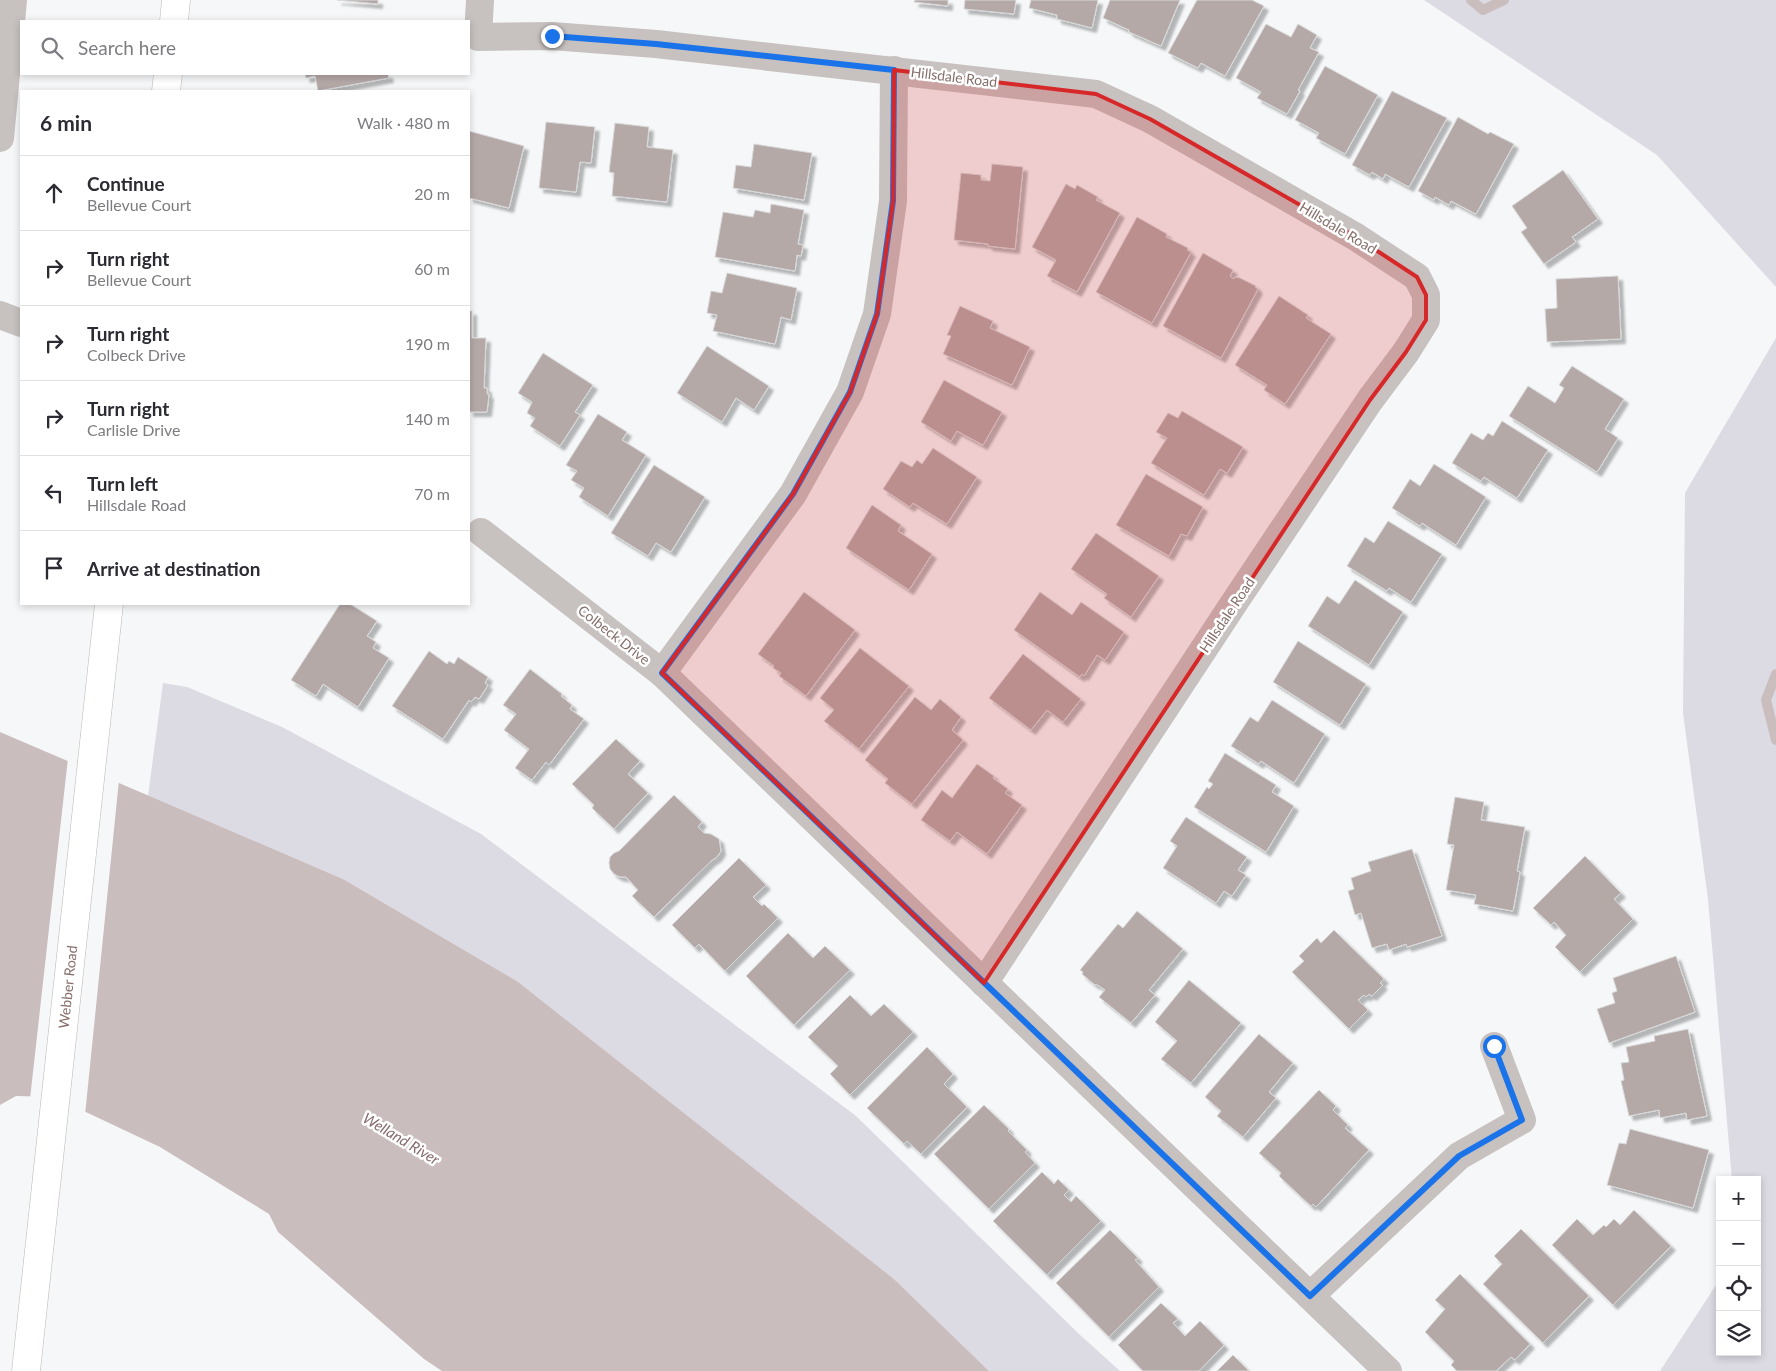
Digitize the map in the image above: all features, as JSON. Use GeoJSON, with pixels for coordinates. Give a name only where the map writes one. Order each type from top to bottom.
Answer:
{"type":"FeatureCollection","features":[{"type":"Feature","properties":{"kind":"main road"},"geometry":{"type":"LineString","coordinates":[[174,20],[176,0]]}},
{"type":"Feature","properties":{"kind":"main road"},"geometry":{"type":"LineString","coordinates":[[166,90],[168,75]]}},
{"type":"Feature","properties":{"kind":"main road","name":"Webber Road"},"geometry":{"type":"LineString","coordinates":[[26,1371],[109,605]]}},
{"type":"Feature","properties":{"kind":"street"},"geometry":{"type":"LineString","coordinates":[[0,138],[13,0]]}},
{"type":"Feature","properties":{"kind":"street","name":"Hillsdale Road"},"geometry":{"type":"LineString","coordinates":[[480,0],[478,37],[552,36],[656,44],[1096,94],[1150,119],[1356,237],[1417,277],[1426,294],[1426,320],[1411,344],[1359,416],[984,983]]}},
{"type":"Feature","properties":{"kind":"street"},"geometry":{"type":"LineString","coordinates":[[662,673],[793,494],[850,392],[877,314],[893,201],[894,70]]}},
{"type":"Feature","properties":{"kind":"street"},"geometry":{"type":"LineString","coordinates":[[0,315],[20,323]]}},
{"type":"Feature","properties":{"kind":"street","name":"Colbeck Drive"},"geometry":{"type":"LineString","coordinates":[[481,532],[662,673],[1388,1371]]}},
{"type":"Feature","properties":{"kind":"street"},"geometry":{"type":"LineString","coordinates":[[1310,1296],[1459,1156],[1522,1120],[1494,1046]]}},
{"type":"Feature","properties":{"kind":"highlighted area"},"geometry":{"type":"Polygon","coordinates":[[[894,70],[1096,94],[1150,119],[1356,237],[1417,277],[1426,295],[1426,320],[1406,352],[1370,400],[984,983],[662,673],[793,494],[850,392],[877,314],[893,201],[894,70]]]}},
{"type":"Feature","properties":{"kind":"shaded area"},"geometry":{"type":"Polygon","coordinates":[[[1424,0],[1776,0],[1776,287],[1657,155],[1424,0]]]}},
{"type":"Feature","properties":{"kind":"shaded area"},"geometry":{"type":"Polygon","coordinates":[[[1776,338],[1776,1371],[1660,1371],[1716,1285],[1716,1356],[1761,1356],[1761,1176],[1732,1176],[1708,899],[1683,713],[1685,493],[1776,338]]]}},
{"type":"Feature","properties":{"kind":"shaded area"},"geometry":{"type":"Polygon","coordinates":[[[163,683],[187,687],[282,727],[481,834],[856,1116],[1079,1334],[1120,1371],[989,1371],[894,1279],[517,981],[343,879],[148,796],[163,683]]]}},
{"type":"Feature","properties":{"kind":"water","name":"Welland River"},"geometry":{"type":"Polygon","coordinates":[[[0,732],[343,879],[517,981],[894,1279],[989,1371],[442,1371],[424,1359],[278,1232],[269,1214],[160,1147],[54,1097],[16,1096],[0,1105],[0,732]]]}},
{"type":"Feature","properties":{"kind":"pier"},"geometry":{"type":"Polygon","coordinates":[[[68,758],[119,780],[85,1115],[53,1100],[30,1099],[68,758]]]}},
{"type":"Feature","properties":{"kind":"building"},"geometry":{"type":"Polygon","coordinates":[[[337,0],[378,0],[378,4],[337,0]]]}},
{"type":"Feature","properties":{"kind":"building"},"geometry":{"type":"Polygon","coordinates":[[[915,0],[948,0],[948,6],[914,2],[915,0]]]}},
{"type":"Feature","properties":{"kind":"building"},"geometry":{"type":"Polygon","coordinates":[[[965,0],[1016,0],[1014,14],[964,9],[965,0]]]}},
{"type":"Feature","properties":{"kind":"building"},"geometry":{"type":"Polygon","coordinates":[[[1031,0],[1098,0],[1092,28],[1057,19],[1057,15],[1029,8],[1031,0]]]}},
{"type":"Feature","properties":{"kind":"building"},"geometry":{"type":"Polygon","coordinates":[[[1110,0],[1180,0],[1161,46],[1103,18],[1110,0]]]}},
{"type":"Feature","properties":{"kind":"building"},"geometry":{"type":"Polygon","coordinates":[[[1197,0],[1252,0],[1264,6],[1225,76],[1201,63],[1198,68],[1168,53],[1197,0]]]}},
{"type":"Feature","properties":{"kind":"building"},"geometry":{"type":"Polygon","coordinates":[[[1266,24],[1291,37],[1298,24],[1317,35],[1310,48],[1319,52],[1287,114],[1257,98],[1261,92],[1236,78],[1266,24]]]}},
{"type":"Feature","properties":{"kind":"building"},"geometry":{"type":"Polygon","coordinates":[[[1325,66],[1378,95],[1345,154],[1316,138],[1319,133],[1295,120],[1325,66]]]}},
{"type":"Feature","properties":{"kind":"building"},"geometry":{"type":"Polygon","coordinates":[[[305,75],[388,75],[389,78],[318,90],[315,76],[306,78],[305,75]]]}},
{"type":"Feature","properties":{"kind":"building"},"geometry":{"type":"Polygon","coordinates":[[[1392,91],[1447,118],[1409,187],[1385,174],[1383,179],[1372,172],[1370,175],[1352,165],[1392,91]]]}},
{"type":"Feature","properties":{"kind":"building"},"geometry":{"type":"Polygon","coordinates":[[[1458,117],[1488,134],[1490,132],[1514,144],[1476,214],[1451,201],[1449,205],[1435,197],[1434,200],[1418,191],[1458,117]]]}},
{"type":"Feature","properties":{"kind":"building"},"geometry":{"type":"Polygon","coordinates":[[[546,122],[595,127],[591,163],[580,162],[576,192],[539,188],[546,122]]]}},
{"type":"Feature","properties":{"kind":"building"},"geometry":{"type":"Polygon","coordinates":[[[615,123],[649,127],[647,147],[673,150],[667,202],[612,196],[614,173],[609,172],[615,123]]]}},
{"type":"Feature","properties":{"kind":"building"},"geometry":{"type":"Polygon","coordinates":[[[470,131],[524,146],[509,208],[470,198],[470,131]]]}},
{"type":"Feature","properties":{"kind":"building"},"geometry":{"type":"Polygon","coordinates":[[[754,144],[812,153],[804,200],[733,188],[736,165],[751,167],[754,144]]]}},
{"type":"Feature","properties":{"kind":"building"},"geometry":{"type":"Polygon","coordinates":[[[992,164],[1023,167],[1015,249],[954,240],[961,173],[981,175],[981,180],[990,181],[992,164]]]}},
{"type":"Feature","properties":{"kind":"building"},"geometry":{"type":"Polygon","coordinates":[[[1563,170],[1598,219],[1572,237],[1576,242],[1544,264],[1521,232],[1527,228],[1512,206],[1563,170]]]}},
{"type":"Feature","properties":{"kind":"building"},"geometry":{"type":"Polygon","coordinates":[[[1066,184],[1075,189],[1077,185],[1098,197],[1096,200],[1120,213],[1077,292],[1047,276],[1056,260],[1032,247],[1066,184]]]}},
{"type":"Feature","properties":{"kind":"building"},"geometry":{"type":"Polygon","coordinates":[[[771,204],[804,210],[798,244],[803,245],[801,256],[797,255],[795,271],[715,257],[723,212],[753,217],[755,210],[770,213],[771,204]]]}},
{"type":"Feature","properties":{"kind":"building"},"geometry":{"type":"Polygon","coordinates":[[[1137,217],[1167,234],[1166,237],[1188,248],[1187,250],[1191,252],[1152,323],[1096,292],[1137,217]]]}},
{"type":"Feature","properties":{"kind":"building"},"geometry":{"type":"Polygon","coordinates":[[[1203,253],[1233,270],[1230,276],[1234,279],[1235,277],[1240,278],[1256,286],[1258,289],[1221,358],[1163,326],[1203,253]]]}},
{"type":"Feature","properties":{"kind":"building"},"geometry":{"type":"Polygon","coordinates":[[[727,273],[797,288],[791,320],[781,317],[775,344],[713,331],[717,315],[707,313],[711,291],[722,293],[727,273]]]}},
{"type":"Feature","properties":{"kind":"building"},"geometry":{"type":"Polygon","coordinates":[[[1618,276],[1621,339],[1547,342],[1545,309],[1557,308],[1556,279],[1618,276]]]}},
{"type":"Feature","properties":{"kind":"building"},"geometry":{"type":"Polygon","coordinates":[[[1279,296],[1308,315],[1306,318],[1331,334],[1285,404],[1264,390],[1267,385],[1235,365],[1279,296]]]}},
{"type":"Feature","properties":{"kind":"building"},"geometry":{"type":"Polygon","coordinates":[[[960,306],[993,321],[990,328],[1030,347],[1012,385],[943,354],[951,336],[947,335],[960,306]]]}},
{"type":"Feature","properties":{"kind":"building"},"geometry":{"type":"Polygon","coordinates":[[[470,311],[472,311],[472,338],[486,338],[484,388],[487,388],[487,394],[489,394],[487,412],[470,412],[470,311]]]}},
{"type":"Feature","properties":{"kind":"building"},"geometry":{"type":"Polygon","coordinates":[[[707,346],[769,386],[754,410],[736,398],[722,422],[677,393],[707,346]]]}},
{"type":"Feature","properties":{"kind":"building"},"geometry":{"type":"Polygon","coordinates":[[[543,353],[593,385],[575,412],[580,415],[560,446],[530,426],[535,418],[527,413],[532,402],[518,393],[543,353]]]}},
{"type":"Feature","properties":{"kind":"building"},"geometry":{"type":"Polygon","coordinates":[[[1572,366],[1624,399],[1605,429],[1618,438],[1597,472],[1509,416],[1528,386],[1555,403],[1564,388],[1559,385],[1572,366]]]}},
{"type":"Feature","properties":{"kind":"building"},"geometry":{"type":"Polygon","coordinates":[[[944,380],[1002,412],[983,445],[957,431],[951,441],[921,422],[944,380]]]}},
{"type":"Feature","properties":{"kind":"building"},"geometry":{"type":"Polygon","coordinates":[[[1182,411],[1243,447],[1227,473],[1220,469],[1204,495],[1151,463],[1167,438],[1156,432],[1168,413],[1178,418],[1182,411]]]}},
{"type":"Feature","properties":{"kind":"building"},"geometry":{"type":"Polygon","coordinates":[[[598,414],[627,432],[622,440],[646,455],[608,516],[579,497],[584,488],[571,480],[577,471],[566,465],[598,414]]]}},
{"type":"Feature","properties":{"kind":"building"},"geometry":{"type":"Polygon","coordinates":[[[1502,421],[1548,450],[1517,498],[1484,477],[1481,481],[1452,463],[1471,433],[1483,440],[1488,433],[1493,436],[1502,421]]]}},
{"type":"Feature","properties":{"kind":"building"},"geometry":{"type":"Polygon","coordinates":[[[933,448],[977,477],[947,524],[913,503],[910,507],[883,489],[901,461],[912,467],[917,460],[922,464],[933,448]]]}},
{"type":"Feature","properties":{"kind":"building"},"geometry":{"type":"Polygon","coordinates":[[[1434,464],[1486,497],[1456,545],[1422,523],[1420,526],[1392,508],[1410,479],[1420,486],[1434,464]]]}},
{"type":"Feature","properties":{"kind":"building"},"geometry":{"type":"Polygon","coordinates":[[[654,465],[705,497],[671,552],[656,543],[648,556],[611,533],[654,465]]]}},
{"type":"Feature","properties":{"kind":"building"},"geometry":{"type":"Polygon","coordinates":[[[1146,474],[1203,507],[1187,536],[1181,534],[1169,556],[1116,525],[1146,474]]]}},
{"type":"Feature","properties":{"kind":"building"},"geometry":{"type":"Polygon","coordinates":[[[872,505],[901,525],[898,531],[932,554],[909,590],[846,548],[872,505]]]}},
{"type":"Feature","properties":{"kind":"building"},"geometry":{"type":"Polygon","coordinates":[[[1388,521],[1442,554],[1411,602],[1389,588],[1387,591],[1347,566],[1365,537],[1374,543],[1388,521]]]}},
{"type":"Feature","properties":{"kind":"building"},"geometry":{"type":"Polygon","coordinates":[[[1096,533],[1159,576],[1131,617],[1104,598],[1107,594],[1071,569],[1096,533]]]}},
{"type":"Feature","properties":{"kind":"building"},"geometry":{"type":"Polygon","coordinates":[[[1355,580],[1403,612],[1369,665],[1308,626],[1327,596],[1339,604],[1355,580]]]}},
{"type":"Feature","properties":{"kind":"building"},"geometry":{"type":"Polygon","coordinates":[[[804,592],[855,630],[806,696],[779,676],[781,673],[758,654],[804,592]]]}},
{"type":"Feature","properties":{"kind":"building"},"geometry":{"type":"Polygon","coordinates":[[[1040,592],[1072,615],[1081,602],[1124,632],[1105,660],[1097,655],[1084,676],[1082,674],[1080,677],[1014,630],[1040,592]]]}},
{"type":"Feature","properties":{"kind":"building"},"geometry":{"type":"Polygon","coordinates":[[[339,605],[352,605],[377,621],[367,636],[376,642],[373,648],[389,658],[358,707],[323,684],[316,696],[291,680],[339,605]]]}},
{"type":"Feature","properties":{"kind":"building"},"geometry":{"type":"Polygon","coordinates":[[[1298,641],[1366,684],[1340,725],[1273,682],[1298,641]]]}},
{"type":"Feature","properties":{"kind":"building"},"geometry":{"type":"Polygon","coordinates":[[[860,648],[909,686],[859,749],[824,721],[834,710],[820,698],[860,648]]]}},
{"type":"Feature","properties":{"kind":"building"},"geometry":{"type":"Polygon","coordinates":[[[429,651],[447,664],[449,661],[454,664],[458,657],[488,677],[485,683],[488,685],[479,699],[475,697],[471,702],[469,700],[443,739],[392,706],[429,651]]]}},
{"type":"Feature","properties":{"kind":"building"},"geometry":{"type":"Polygon","coordinates":[[[1023,654],[1081,699],[1063,722],[1047,710],[1031,730],[989,698],[1023,654]]]}},
{"type":"Feature","properties":{"kind":"building"},"geometry":{"type":"Polygon","coordinates":[[[530,669],[562,694],[561,696],[572,705],[570,709],[584,719],[549,765],[546,762],[532,780],[515,768],[529,749],[504,730],[516,714],[503,705],[530,669]]]}},
{"type":"Feature","properties":{"kind":"building"},"geometry":{"type":"Polygon","coordinates":[[[915,697],[931,710],[940,699],[961,717],[952,730],[963,740],[912,804],[885,783],[888,779],[865,760],[915,697]]]}},
{"type":"Feature","properties":{"kind":"building"},"geometry":{"type":"Polygon","coordinates":[[[1272,700],[1325,734],[1294,783],[1261,761],[1259,764],[1231,746],[1250,717],[1258,722],[1272,700]]]}},
{"type":"Feature","properties":{"kind":"building"},"geometry":{"type":"Polygon","coordinates":[[[616,739],[640,761],[628,774],[648,793],[614,829],[592,808],[594,805],[572,784],[616,739]]]}},
{"type":"Feature","properties":{"kind":"building"},"geometry":{"type":"Polygon","coordinates":[[[1225,753],[1276,785],[1272,792],[1294,806],[1266,852],[1194,807],[1207,787],[1209,789],[1213,784],[1208,781],[1225,753]]]}},
{"type":"Feature","properties":{"kind":"building"},"geometry":{"type":"Polygon","coordinates":[[[977,764],[1008,789],[1005,793],[1022,805],[987,854],[957,832],[950,841],[921,820],[942,790],[952,798],[977,764]]]}},
{"type":"Feature","properties":{"kind":"building"},"geometry":{"type":"Polygon","coordinates":[[[674,795],[702,822],[698,827],[704,833],[711,834],[719,839],[721,851],[654,917],[632,896],[638,890],[626,877],[614,874],[610,869],[609,863],[610,857],[619,851],[674,795]]]}},
{"type":"Feature","properties":{"kind":"building"},"geometry":{"type":"Polygon","coordinates":[[[1455,797],[1484,802],[1481,820],[1525,827],[1517,871],[1520,872],[1513,911],[1474,904],[1476,895],[1446,890],[1454,845],[1447,844],[1455,797]]]}},
{"type":"Feature","properties":{"kind":"building"},"geometry":{"type":"Polygon","coordinates":[[[1186,817],[1247,857],[1238,870],[1246,875],[1232,896],[1224,891],[1216,903],[1163,868],[1177,846],[1170,841],[1186,817]]]}},
{"type":"Feature","properties":{"kind":"building"},"geometry":{"type":"Polygon","coordinates":[[[1412,849],[1442,936],[1407,947],[1406,944],[1389,950],[1387,944],[1372,948],[1361,913],[1355,915],[1348,891],[1354,889],[1351,878],[1371,871],[1368,862],[1412,849]]]}},
{"type":"Feature","properties":{"kind":"building"},"geometry":{"type":"Polygon","coordinates":[[[1585,856],[1621,893],[1614,899],[1633,919],[1580,972],[1555,947],[1566,935],[1554,922],[1551,925],[1533,908],[1585,856]]]}},
{"type":"Feature","properties":{"kind":"building"},"geometry":{"type":"Polygon","coordinates":[[[739,858],[766,885],[753,897],[762,906],[764,904],[778,918],[725,971],[699,944],[695,948],[672,925],[739,858]]]}},
{"type":"Feature","properties":{"kind":"building"},"geometry":{"type":"Polygon","coordinates":[[[1137,911],[1183,949],[1149,990],[1155,995],[1131,1023],[1099,997],[1105,990],[1095,985],[1080,970],[1118,924],[1123,928],[1137,911]]]}},
{"type":"Feature","properties":{"kind":"building"},"geometry":{"type":"Polygon","coordinates":[[[1334,930],[1384,979],[1380,983],[1383,985],[1372,996],[1369,994],[1366,997],[1364,995],[1358,1000],[1368,1010],[1349,1029],[1292,972],[1304,961],[1299,956],[1317,938],[1321,943],[1334,930]]]}},
{"type":"Feature","properties":{"kind":"building"},"geometry":{"type":"Polygon","coordinates":[[[788,933],[813,958],[825,946],[850,970],[794,1025],[746,976],[788,933]]]}},
{"type":"Feature","properties":{"kind":"building"},"geometry":{"type":"Polygon","coordinates":[[[1676,956],[1695,1012],[1609,1043],[1597,1009],[1615,1003],[1612,993],[1617,991],[1613,978],[1676,956]]]}},
{"type":"Feature","properties":{"kind":"building"},"geometry":{"type":"Polygon","coordinates":[[[1189,980],[1241,1023],[1191,1083],[1161,1059],[1177,1041],[1155,1022],[1189,980]]]}},
{"type":"Feature","properties":{"kind":"building"},"geometry":{"type":"Polygon","coordinates":[[[850,995],[871,1016],[884,1004],[913,1032],[850,1095],[830,1074],[838,1066],[808,1037],[850,995]]]}},
{"type":"Feature","properties":{"kind":"building"},"geometry":{"type":"Polygon","coordinates":[[[1688,1029],[1707,1116],[1687,1120],[1686,1113],[1660,1118],[1659,1110],[1629,1116],[1621,1081],[1624,1080],[1621,1063],[1629,1062],[1626,1047],[1655,1041],[1654,1036],[1688,1029]]]}},
{"type":"Feature","properties":{"kind":"building"},"geometry":{"type":"Polygon","coordinates":[[[1259,1034],[1293,1063],[1269,1092],[1276,1098],[1243,1137],[1217,1116],[1221,1111],[1205,1097],[1259,1034]]]}},
{"type":"Feature","properties":{"kind":"building"},"geometry":{"type":"Polygon","coordinates":[[[927,1047],[953,1074],[944,1084],[967,1107],[921,1154],[907,1141],[904,1144],[867,1108],[927,1047]]]}},
{"type":"Feature","properties":{"kind":"building"},"geometry":{"type":"Polygon","coordinates":[[[1319,1090],[1336,1106],[1333,1110],[1348,1125],[1345,1128],[1369,1150],[1316,1207],[1313,1204],[1311,1206],[1300,1196],[1279,1176],[1281,1173],[1259,1153],[1319,1090]]]}},
{"type":"Feature","properties":{"kind":"building"},"geometry":{"type":"Polygon","coordinates":[[[984,1105],[1009,1129],[1008,1131],[1027,1150],[1025,1152],[1035,1163],[989,1209],[934,1154],[984,1105]]]}},
{"type":"Feature","properties":{"kind":"building"},"geometry":{"type":"Polygon","coordinates":[[[1630,1129],[1709,1150],[1693,1208],[1607,1185],[1619,1143],[1626,1144],[1630,1129]]]}},
{"type":"Feature","properties":{"kind":"building"},"geometry":{"type":"Polygon","coordinates":[[[1042,1172],[1054,1184],[1058,1179],[1069,1190],[1064,1195],[1071,1202],[1076,1196],[1101,1221],[1047,1275],[993,1221],[1042,1172]]]}},
{"type":"Feature","properties":{"kind":"building"},"geometry":{"type":"Polygon","coordinates":[[[1634,1210],[1671,1246],[1613,1305],[1552,1245],[1577,1219],[1593,1235],[1604,1225],[1606,1227],[1614,1219],[1620,1225],[1634,1210]]]}},
{"type":"Feature","properties":{"kind":"building"},"geometry":{"type":"Polygon","coordinates":[[[1521,1229],[1589,1296],[1543,1343],[1483,1284],[1502,1264],[1494,1256],[1521,1229]]]}},
{"type":"Feature","properties":{"kind":"building"},"geometry":{"type":"Polygon","coordinates":[[[1110,1230],[1138,1258],[1135,1260],[1159,1287],[1109,1337],[1056,1283],[1110,1230]]]}},
{"type":"Feature","properties":{"kind":"building"},"geometry":{"type":"Polygon","coordinates":[[[1460,1274],[1530,1344],[1515,1360],[1511,1357],[1496,1371],[1457,1371],[1451,1365],[1454,1361],[1425,1332],[1445,1309],[1435,1300],[1460,1274]]]}},
{"type":"Feature","properties":{"kind":"building"},"geometry":{"type":"Polygon","coordinates":[[[1161,1303],[1178,1319],[1173,1323],[1185,1336],[1200,1321],[1224,1345],[1199,1371],[1143,1371],[1118,1345],[1161,1303]]]}},
{"type":"Feature","properties":{"kind":"building"},"geometry":{"type":"Polygon","coordinates":[[[1233,1355],[1249,1371],[1217,1371],[1233,1355]]]}},
{"type":"Feature","properties":{"kind":"waterway"},"geometry":{"type":"LineString","coordinates":[[1471,0],[1483,10],[1504,0]]}},
{"type":"Feature","properties":{"kind":"waterway"},"geometry":{"type":"LineString","coordinates":[[1776,674],[1766,700],[1776,740]]}},
{"type":"Feature","properties":{"kind":"route"},"geometry":{"type":"LineString","coordinates":[[552,36],[656,44],[894,70],[893,201],[877,314],[850,392],[793,494],[662,673],[1310,1296],[1459,1156],[1522,1120],[1494,1046]]}}]}
